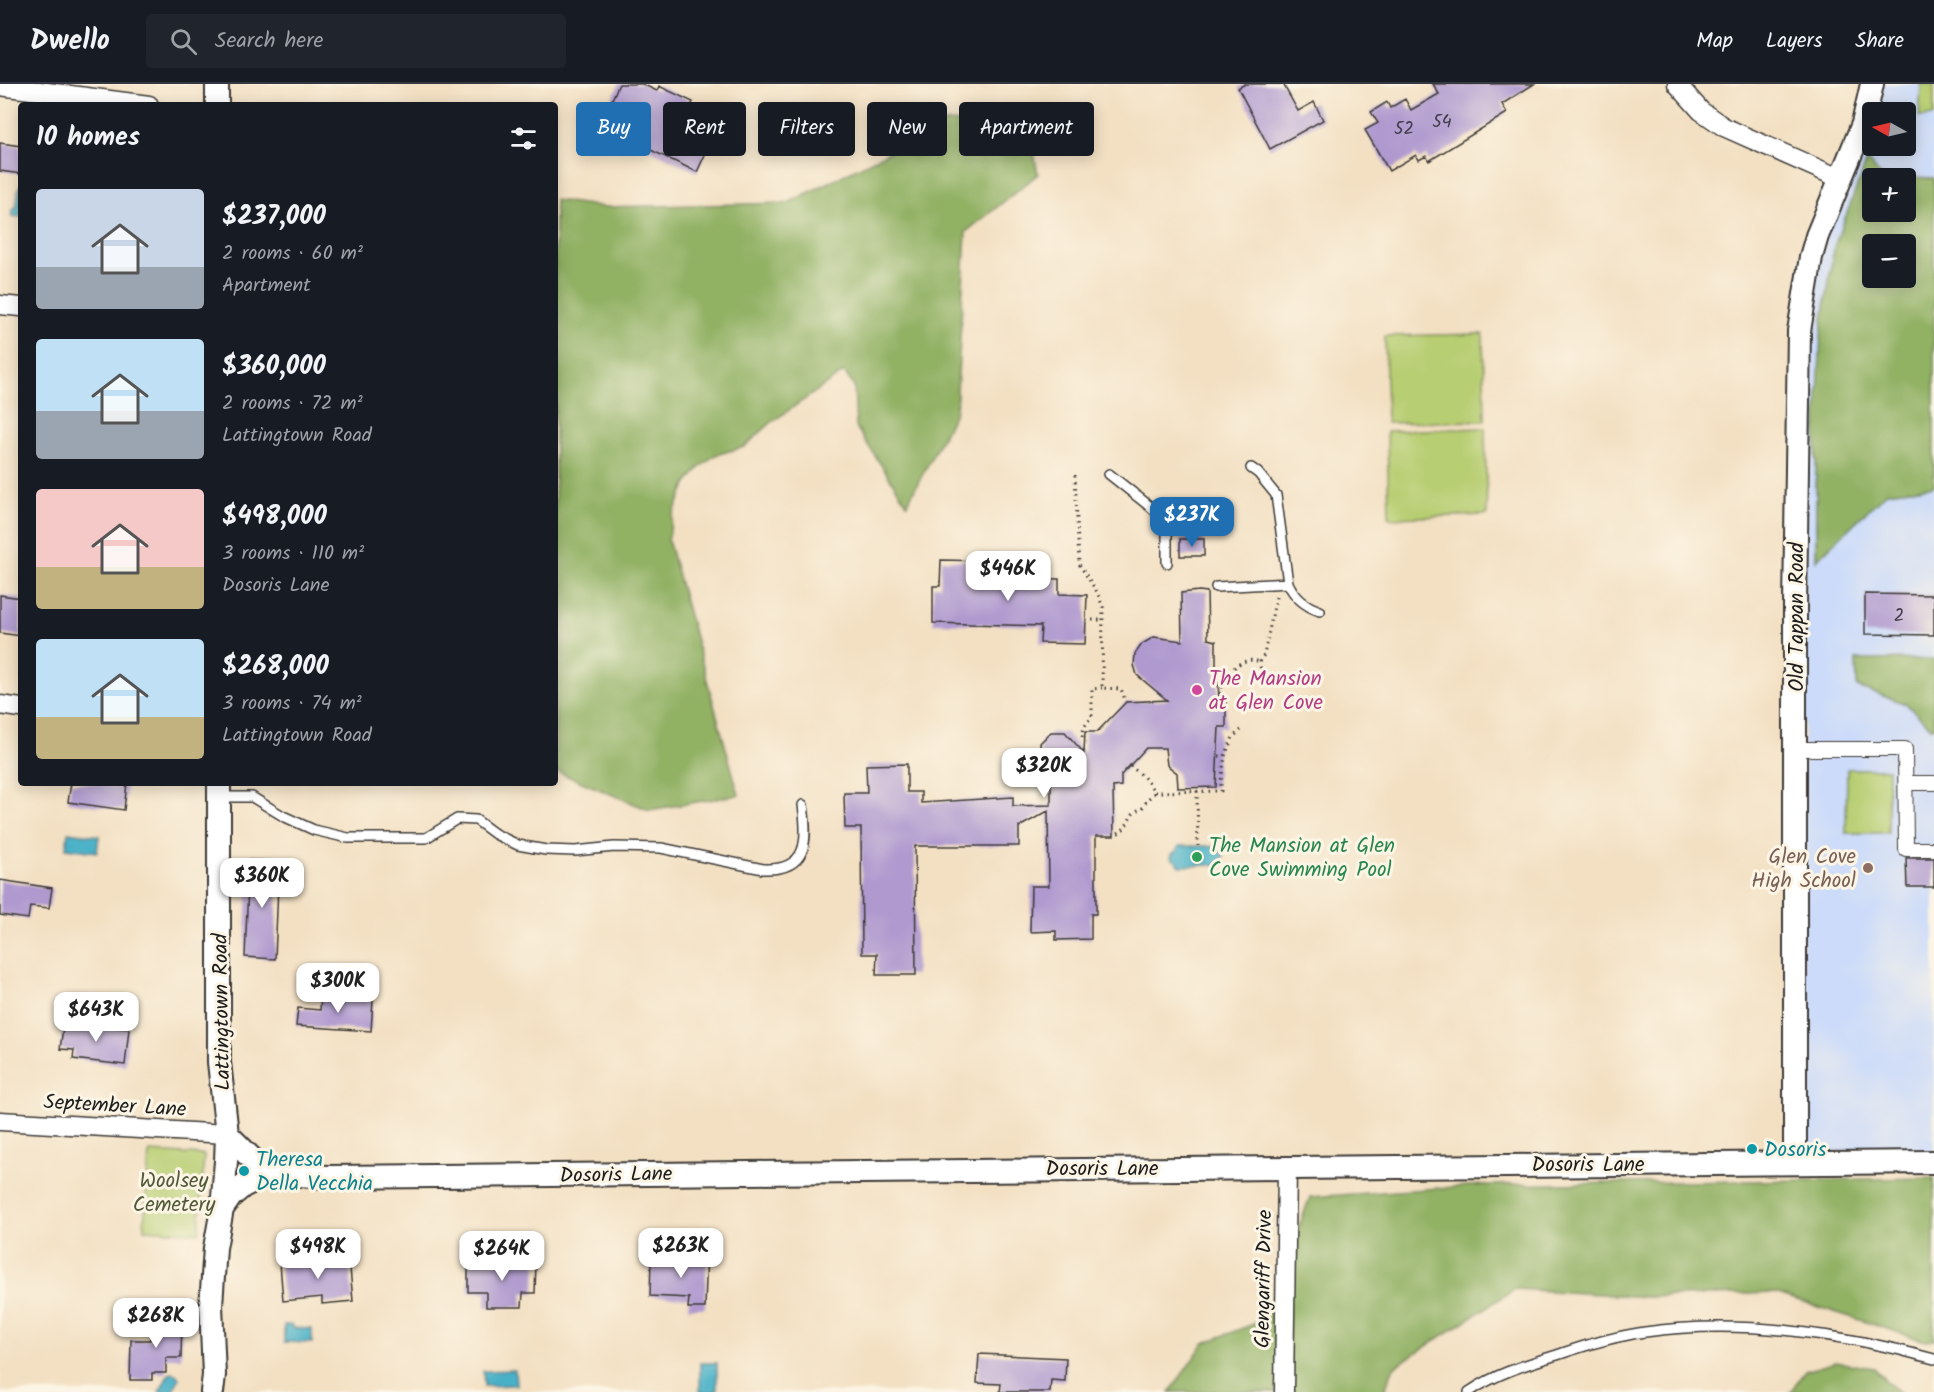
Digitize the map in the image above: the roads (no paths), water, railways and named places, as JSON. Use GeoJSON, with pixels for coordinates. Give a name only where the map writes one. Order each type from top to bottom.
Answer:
{"type":"FeatureCollection","features":[{"type":"Feature","properties":{"kind":"street"},"geometry":{"type":"LineString","coordinates":[[217,84],[217,102]]}},
{"type":"Feature","properties":{"kind":"street"},"geometry":{"type":"LineString","coordinates":[[1677,84],[1701,111],[1724,127],[1841,179]]}},
{"type":"Feature","properties":{"kind":"street","name":"Old Tappan Road"},"geometry":{"type":"LineString","coordinates":[[1795,1163],[1795,605],[1799,332],[1811,257],[1817,236],[1863,124],[1872,84]]}},
{"type":"Feature","properties":{"kind":"street"},"geometry":{"type":"LineString","coordinates":[[0,86],[125,102]]}},
{"type":"Feature","properties":{"kind":"street"},"geometry":{"type":"LineString","coordinates":[[0,305],[18,306]]}},
{"type":"Feature","properties":{"kind":"street"},"geometry":{"type":"LineString","coordinates":[[0,705],[18,708]]}},
{"type":"Feature","properties":{"kind":"street"},"geometry":{"type":"LineString","coordinates":[[1795,749],[1905,749],[1906,849],[1934,849]]}},
{"type":"Feature","properties":{"kind":"street"},"geometry":{"type":"LineString","coordinates":[[1906,783],[1934,783]]}},
{"type":"Feature","properties":{"kind":"street","name":"Lattingtown Road"},"geometry":{"type":"LineString","coordinates":[[212,1392],[214,1375],[211,1305],[215,1248],[222,1209],[227,1134],[219,1062],[219,790]]}},
{"type":"Feature","properties":{"kind":"street","name":"September Lane"},"geometry":{"type":"LineString","coordinates":[[0,1121],[227,1134]]}},
{"type":"Feature","properties":{"kind":"street"},"geometry":{"type":"LineString","coordinates":[[227,1134],[257,1164],[271,1173]]}},
{"type":"Feature","properties":{"kind":"street","name":"Dosoris Lane"},"geometry":{"type":"LineString","coordinates":[[271,1173],[340,1176],[1934,1162]]}},
{"type":"Feature","properties":{"kind":"street","name":"Glengariff Drive"},"geometry":{"type":"LineString","coordinates":[[1284,1392],[1287,1167]]}},
{"type":"Feature","properties":{"kind":"street"},"geometry":{"type":"LineString","coordinates":[[222,1209],[231,1196],[243,1186],[271,1173]]}},
{"type":"Feature","properties":{"kind":"lane"},"geometry":{"type":"LineString","coordinates":[[1251,468],[1276,495],[1283,583],[1304,604],[1320,611]]}},
{"type":"Feature","properties":{"kind":"lane"},"geometry":{"type":"LineString","coordinates":[[1109,474],[1167,520],[1167,562]]}},
{"type":"Feature","properties":{"kind":"lane"},"geometry":{"type":"LineString","coordinates":[[1216,587],[1283,583]]}},
{"type":"Feature","properties":{"kind":"lane"},"geometry":{"type":"LineString","coordinates":[[219,790],[252,797],[283,816],[314,830],[348,838],[426,838],[457,819],[476,820],[495,834],[518,845],[546,850],[575,851],[614,847],[661,848],[779,870],[793,863],[803,851],[807,833],[804,806]]}},
{"type":"Feature","properties":{"kind":"lane"},"geometry":{"type":"LineString","coordinates":[[1469,1392],[1533,1362],[1603,1340],[1646,1332],[1716,1327],[1801,1332],[1904,1350],[1934,1359]]}},
{"type":"Feature","properties":{"kind":"water"},"geometry":{"type":"Polygon","coordinates":[[[18,193],[18,217],[12,216],[13,208],[16,208],[18,193]]]}},
{"type":"Feature","properties":{"kind":"water"},"geometry":{"type":"Polygon","coordinates":[[[68,832],[99,836],[97,852],[66,848],[68,832]]]}},
{"type":"Feature","properties":{"kind":"water","name":"The Mansion at Glen Cove Swimming Pool"},"geometry":{"type":"Polygon","coordinates":[[[1179,846],[1215,846],[1224,856],[1216,865],[1180,866],[1171,858],[1179,846]]]}},
{"type":"Feature","properties":{"kind":"water"},"geometry":{"type":"Polygon","coordinates":[[[284,1325],[292,1325],[292,1328],[312,1329],[312,1343],[284,1342],[284,1325]]]}},
{"type":"Feature","properties":{"kind":"water"},"geometry":{"type":"Polygon","coordinates":[[[700,1363],[717,1363],[717,1392],[700,1392],[700,1363]]]}},
{"type":"Feature","properties":{"kind":"water"},"geometry":{"type":"Polygon","coordinates":[[[515,1370],[516,1385],[484,1386],[483,1371],[515,1370]]]}},
{"type":"Feature","properties":{"kind":"water"},"geometry":{"type":"Polygon","coordinates":[[[173,1373],[179,1379],[172,1392],[159,1392],[169,1374],[173,1373]]]}},
{"type":"Feature","properties":{"kind":"place","name":"The Mansion at Glen Cove"},"geometry":{"type":"Point","coordinates":[1197,690]}},
{"type":"Feature","properties":{"kind":"place","name":"The Mansion at Glen Cove Swimming Pool"},"geometry":{"type":"Point","coordinates":[1197,857]}},
{"type":"Feature","properties":{"kind":"place","name":"Glen Cove High School"},"geometry":{"type":"Point","coordinates":[1868,868]}},
{"type":"Feature","properties":{"kind":"place","name":"Dosoris"},"geometry":{"type":"Point","coordinates":[1752,1149]}},
{"type":"Feature","properties":{"kind":"place","name":"Theresa Della Vecchia"},"geometry":{"type":"Point","coordinates":[244,1171]}},
{"type":"Feature","properties":{"kind":"park label","name":"Woolsey Cemetery"},"geometry":{"type":"Point","coordinates":[174,1192]}}]}
